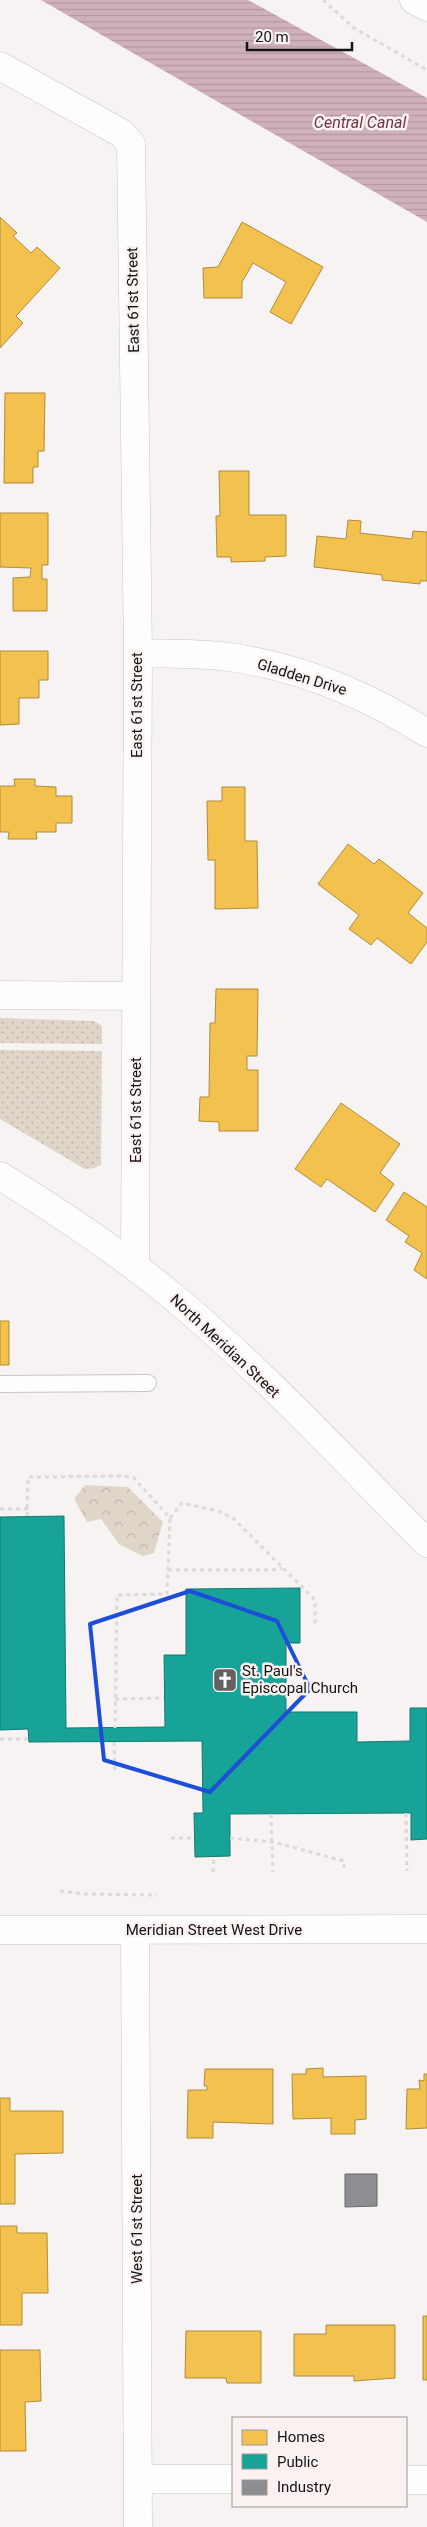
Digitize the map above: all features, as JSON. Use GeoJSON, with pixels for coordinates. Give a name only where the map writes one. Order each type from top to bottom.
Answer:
{"type":"FeatureCollection","features":[{"type":"Feature","properties":{"kind":"street"},"geometry":{"type":"LineString","coordinates":[[414,0],[427,7]]}},
{"type":"Feature","properties":{"kind":"street","name":"East 61st Street"},"geometry":{"type":"LineString","coordinates":[[0,66],[121,133],[131,144],[138,653],[134,1267]]}},
{"type":"Feature","properties":{"kind":"street","name":"Gladden Drive"},"geometry":{"type":"LineString","coordinates":[[138,653],[229,657],[276,666],[323,680],[367,699],[427,734]]}},
{"type":"Feature","properties":{"kind":"street"},"geometry":{"type":"LineString","coordinates":[[0,994],[136,996]]}},
{"type":"Feature","properties":{"kind":"street","name":"North Meridian Street"},"geometry":{"type":"LineString","coordinates":[[0,1176],[50,1206],[134,1267],[219,1337],[427,1543]]}},
{"type":"Feature","properties":{"kind":"street","name":"Meridian Street West Drive"},"geometry":{"type":"LineString","coordinates":[[0,1930],[427,1929]]}},
{"type":"Feature","properties":{"kind":"street","name":"West 61st Street"},"geometry":{"type":"LineString","coordinates":[[135,1930],[138,2527]]}},
{"type":"Feature","properties":{"kind":"street"},"geometry":{"type":"LineString","coordinates":[[138,2479],[232,2479]]}},
{"type":"Feature","properties":{"kind":"street"},"geometry":{"type":"LineString","coordinates":[[407,2480],[427,2480]]}},
{"type":"Feature","properties":{"kind":"lane"},"geometry":{"type":"LineString","coordinates":[[0,1384],[148,1383]]}},
{"type":"Feature","properties":{"kind":"path"},"geometry":{"type":"LineString","coordinates":[[323,0],[354,28],[427,70]]}},
{"type":"Feature","properties":{"kind":"path"},"geometry":{"type":"LineString","coordinates":[[27,1516],[28,1477],[123,1476],[133,1478],[170,1518]]}},
{"type":"Feature","properties":{"kind":"path"},"geometry":{"type":"LineString","coordinates":[[115,1728],[117,1595],[167,1594],[170,1518],[182,1503],[218,1511],[233,1518],[315,1600],[315,1627]]}},
{"type":"Feature","properties":{"kind":"path"},"geometry":{"type":"LineString","coordinates":[[0,1509],[28,1509]]}},
{"type":"Feature","properties":{"kind":"path"},"geometry":{"type":"LineString","coordinates":[[168,1570],[272,1570],[283,1568]]}},
{"type":"Feature","properties":{"kind":"path"},"geometry":{"type":"LineString","coordinates":[[115,1699],[164,1698]]}},
{"type":"Feature","properties":{"kind":"path"},"geometry":{"type":"LineString","coordinates":[[0,1739],[29,1739]]}},
{"type":"Feature","properties":{"kind":"path"},"geometry":{"type":"LineString","coordinates":[[114,1742],[115,1774]]}},
{"type":"Feature","properties":{"kind":"path"},"geometry":{"type":"LineString","coordinates":[[406,1812],[407,1871]]}},
{"type":"Feature","properties":{"kind":"path"},"geometry":{"type":"LineString","coordinates":[[271,1814],[273,1872]]}},
{"type":"Feature","properties":{"kind":"path"},"geometry":{"type":"LineString","coordinates":[[171,1838],[194,1838]]}},
{"type":"Feature","properties":{"kind":"path"},"geometry":{"type":"LineString","coordinates":[[230,1838],[273,1842],[344,1861],[344,1872]]}},
{"type":"Feature","properties":{"kind":"path"},"geometry":{"type":"LineString","coordinates":[[213,1872],[214,1857]]}},
{"type":"Feature","properties":{"kind":"path"},"geometry":{"type":"LineString","coordinates":[[60,1891],[84,1894],[161,1895]]}},
{"type":"Feature","properties":{"kind":"highlighted area"},"geometry":{"type":"Polygon","coordinates":[[[190,1591],[277,1621],[310,1689],[210,1792],[104,1760],[90,1624],[190,1591]]]}},
{"type":"Feature","properties":{"kind":"green space"},"geometry":{"type":"Polygon","coordinates":[[[0,1018],[94,1021],[102,1026],[102,1044],[0,1043],[0,1018]]]}},
{"type":"Feature","properties":{"kind":"green space"},"geometry":{"type":"Polygon","coordinates":[[[0,1050],[102,1051],[101,1165],[85,1169],[0,1119],[0,1050]]]}},
{"type":"Feature","properties":{"kind":"green space"},"geometry":{"type":"Polygon","coordinates":[[[85,1485],[128,1487],[163,1522],[154,1553],[143,1556],[119,1544],[101,1519],[87,1522],[74,1499],[85,1485]]]}},
{"type":"Feature","properties":{"kind":"water","name":"Central Canal"},"geometry":{"type":"Polygon","coordinates":[[[41,0],[248,0],[427,98],[427,222],[41,0]]]}},
{"type":"Feature","properties":{"kind":"building: Homes"},"geometry":{"type":"Polygon","coordinates":[[[0,217],[17,233],[13,236],[31,253],[37,247],[60,268],[16,316],[23,323],[0,348],[0,217]]]}},
{"type":"Feature","properties":{"kind":"building: Homes"},"geometry":{"type":"Polygon","coordinates":[[[242,222],[323,267],[291,324],[270,312],[286,282],[253,263],[242,282],[242,298],[204,298],[203,268],[218,267],[242,222]]]}},
{"type":"Feature","properties":{"kind":"building: Homes"},"geometry":{"type":"Polygon","coordinates":[[[5,393],[45,393],[44,451],[38,451],[38,467],[33,467],[33,483],[4,483],[5,393]]]}},
{"type":"Feature","properties":{"kind":"building: Homes"},"geometry":{"type":"Polygon","coordinates":[[[219,471],[249,471],[249,515],[286,515],[286,556],[265,557],[265,561],[231,562],[231,557],[217,557],[216,516],[220,516],[219,471]]]}},
{"type":"Feature","properties":{"kind":"building: Homes"},"geometry":{"type":"Polygon","coordinates":[[[0,513],[48,513],[48,565],[42,565],[42,579],[47,579],[47,611],[13,611],[13,578],[30,577],[31,568],[0,567],[0,513]]]}},
{"type":"Feature","properties":{"kind":"building: Homes"},"geometry":{"type":"Polygon","coordinates":[[[348,520],[361,521],[360,533],[412,539],[413,531],[427,532],[427,581],[420,581],[420,584],[382,580],[382,575],[314,567],[317,536],[346,539],[348,520]]]}},
{"type":"Feature","properties":{"kind":"building: Homes"},"geometry":{"type":"Polygon","coordinates":[[[0,651],[48,651],[48,680],[39,680],[39,698],[19,698],[19,724],[0,725],[0,651]]]}},
{"type":"Feature","properties":{"kind":"building: Homes"},"geometry":{"type":"Polygon","coordinates":[[[14,779],[35,779],[35,786],[56,787],[56,796],[72,796],[72,823],[56,823],[56,832],[36,832],[37,839],[8,839],[9,832],[0,832],[0,786],[15,786],[14,779]]]}},
{"type":"Feature","properties":{"kind":"building: Homes"},"geometry":{"type":"Polygon","coordinates":[[[222,787],[245,787],[245,841],[257,841],[258,908],[215,909],[215,860],[208,860],[207,801],[222,801],[222,787]]]}},
{"type":"Feature","properties":{"kind":"building: Homes"},"geometry":{"type":"Polygon","coordinates":[[[348,844],[374,864],[379,859],[423,893],[408,913],[427,928],[427,942],[411,964],[377,938],[371,945],[349,929],[359,915],[318,884],[348,844]]]}},
{"type":"Feature","properties":{"kind":"building: Homes"},"geometry":{"type":"Polygon","coordinates":[[[216,989],[258,989],[257,1056],[247,1056],[247,1070],[258,1070],[258,1131],[219,1131],[219,1122],[199,1121],[200,1097],[209,1097],[210,1023],[215,1023],[216,989]]]}},
{"type":"Feature","properties":{"kind":"building: Homes"},"geometry":{"type":"Polygon","coordinates":[[[341,1103],[400,1144],[380,1173],[394,1184],[375,1212],[327,1179],[321,1187],[295,1169],[341,1103]]]}},
{"type":"Feature","properties":{"kind":"building: Homes"},"geometry":{"type":"Polygon","coordinates":[[[404,1192],[427,1207],[427,1279],[414,1270],[422,1253],[405,1242],[409,1236],[386,1220],[404,1192]]]}},
{"type":"Feature","properties":{"kind":"building: Homes"},"geometry":{"type":"Polygon","coordinates":[[[0,1321],[9,1321],[9,1365],[0,1365],[0,1321]]]}},
{"type":"Feature","properties":{"kind":"building: Homes"},"geometry":{"type":"Polygon","coordinates":[[[323,2068],[323,2077],[366,2076],[366,2119],[355,2120],[355,2134],[331,2134],[331,2118],[293,2119],[292,2074],[306,2074],[306,2069],[323,2068]]]}},
{"type":"Feature","properties":{"kind":"building: Homes"},"geometry":{"type":"Polygon","coordinates":[[[205,2069],[273,2069],[273,2124],[213,2122],[213,2138],[187,2138],[188,2090],[207,2090],[207,2086],[204,2086],[205,2069]]]}},
{"type":"Feature","properties":{"kind":"building: Homes"},"geometry":{"type":"Polygon","coordinates":[[[424,2074],[427,2074],[427,2128],[406,2129],[407,2089],[420,2089],[419,2080],[424,2081],[424,2074]]]}},
{"type":"Feature","properties":{"kind":"building: Homes"},"geometry":{"type":"Polygon","coordinates":[[[0,2098],[10,2098],[10,2111],[63,2111],[63,2153],[15,2154],[15,2204],[0,2204],[0,2098]]]}},
{"type":"Feature","properties":{"kind":"building: Homes"},"geometry":{"type":"Polygon","coordinates":[[[0,2226],[17,2226],[17,2233],[47,2233],[48,2293],[22,2293],[22,2325],[0,2325],[0,2226]]]}},
{"type":"Feature","properties":{"kind":"building: Homes"},"geometry":{"type":"Polygon","coordinates":[[[423,2316],[427,2316],[427,2380],[423,2380],[423,2316]]]}},
{"type":"Feature","properties":{"kind":"building: Homes"},"geometry":{"type":"Polygon","coordinates":[[[326,2325],[395,2325],[395,2378],[354,2381],[354,2376],[294,2376],[294,2334],[326,2334],[326,2325]]]}},
{"type":"Feature","properties":{"kind":"building: Homes"},"geometry":{"type":"Polygon","coordinates":[[[186,2331],[261,2331],[261,2383],[227,2383],[226,2378],[185,2378],[186,2331]]]}},
{"type":"Feature","properties":{"kind":"building: Homes"},"geometry":{"type":"Polygon","coordinates":[[[0,2350],[40,2350],[41,2401],[25,2402],[26,2451],[0,2451],[0,2350]]]}},
{"type":"Feature","properties":{"kind":"building: Public","name":"St. Paul's Episcopal Church"},"geometry":{"type":"Polygon","coordinates":[[[64,1516],[66,1728],[165,1727],[164,1655],[186,1655],[186,1589],[300,1588],[300,1643],[286,1643],[286,1712],[357,1712],[357,1742],[410,1741],[410,1708],[427,1708],[427,1839],[411,1840],[411,1813],[230,1814],[230,1856],[195,1857],[194,1813],[203,1813],[202,1741],[29,1742],[28,1729],[0,1730],[0,1517],[64,1516]]]}},
{"type":"Feature","properties":{"kind":"building: Industry"},"geometry":{"type":"Polygon","coordinates":[[[345,2174],[377,2174],[377,2206],[345,2207],[345,2174]]]}},
{"type":"Feature","properties":{"kind":"place","name":"St. Paul's Episcopal Church"},"geometry":{"type":"Point","coordinates":[225,1680]}}]}
